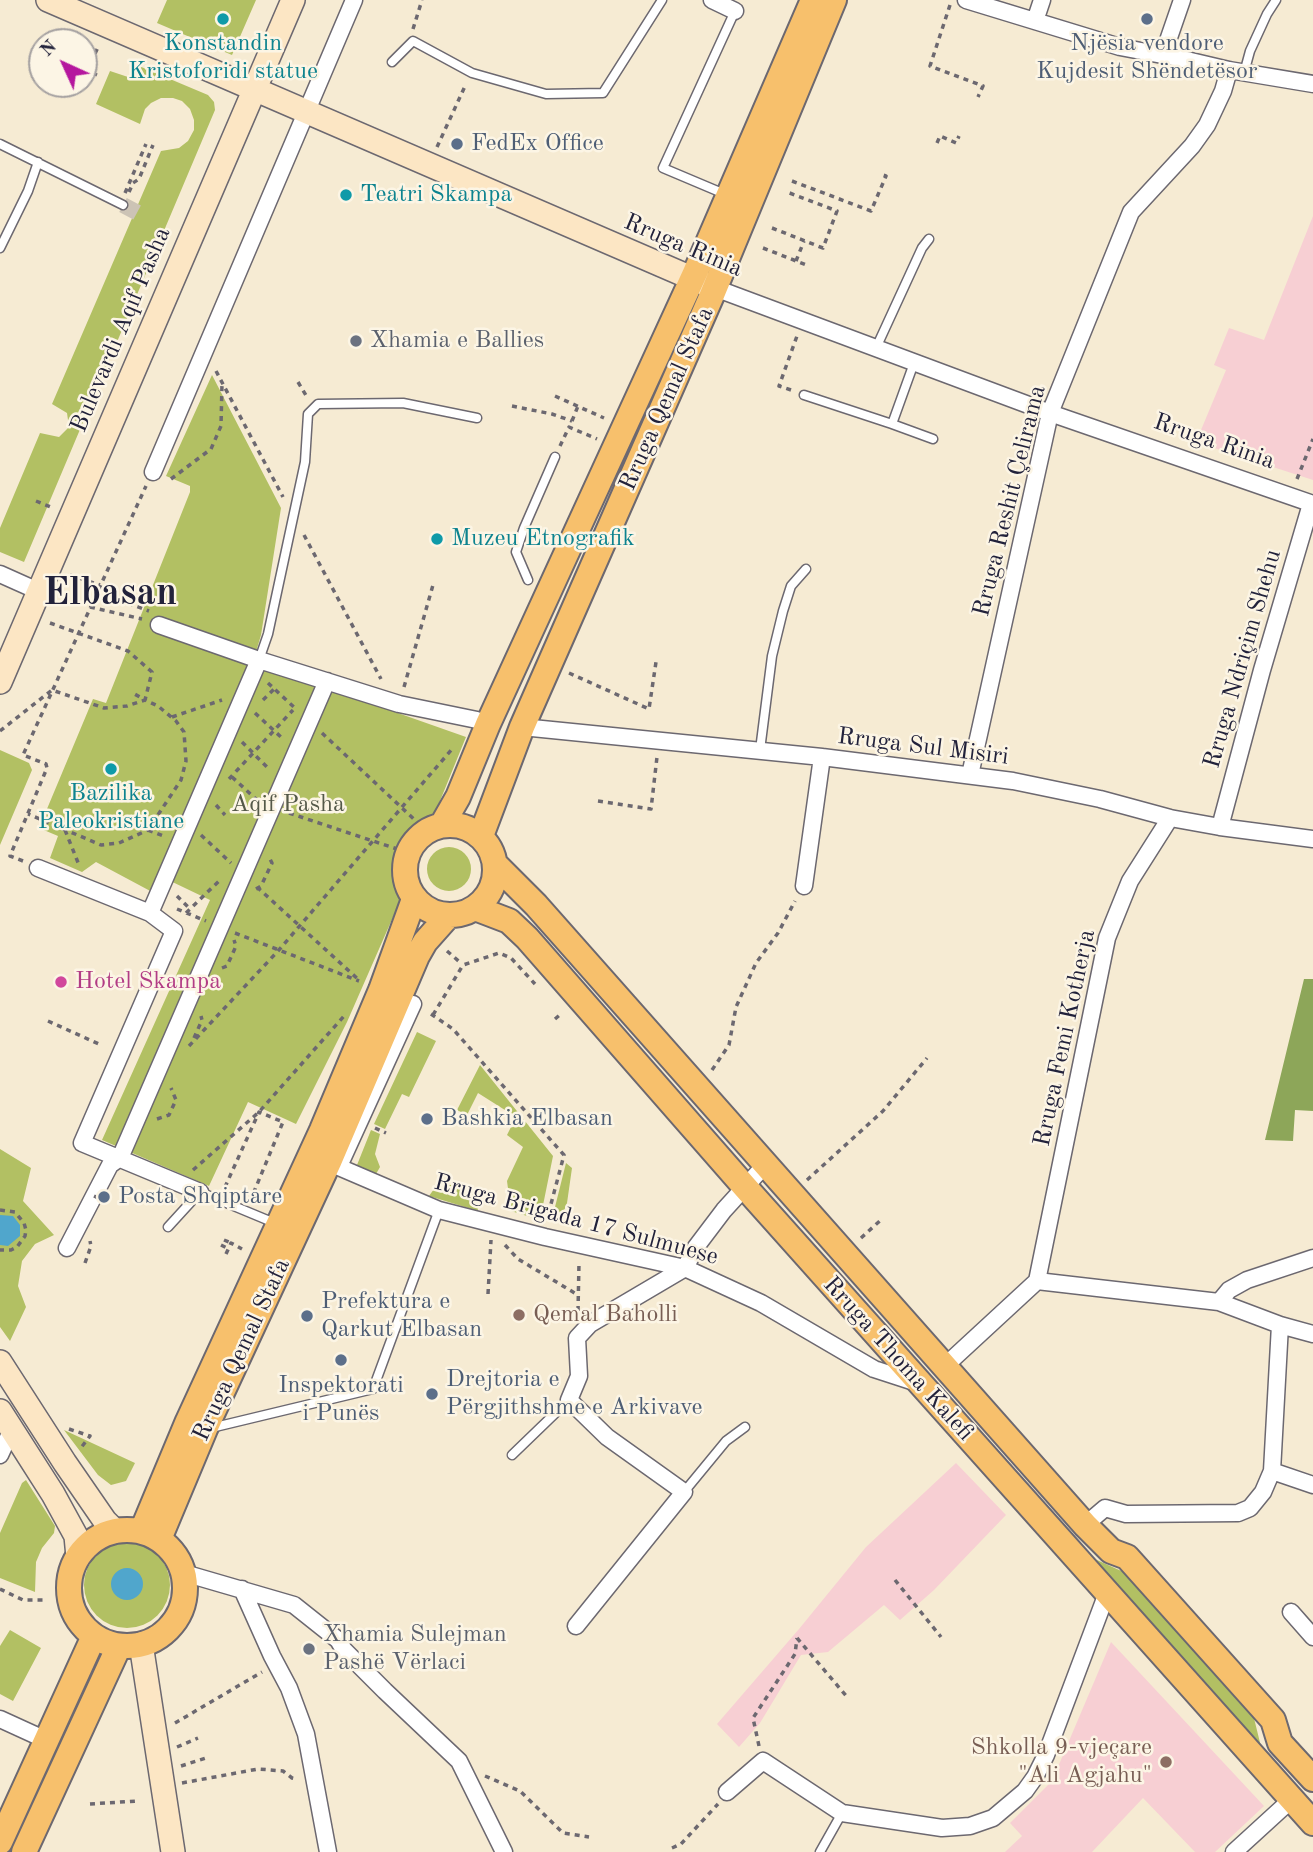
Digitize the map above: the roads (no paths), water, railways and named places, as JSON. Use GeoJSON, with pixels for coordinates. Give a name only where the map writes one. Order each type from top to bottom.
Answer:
{"type":"FeatureCollection","features":[{"type":"Feature","properties":{"kind":"main road","name":"Rruga Rinia"},"geometry":{"type":"LineString","coordinates":[[48,0],[704,284]]}},
{"type":"Feature","properties":{"kind":"main road","name":"Bulevardi Aqif Pasha"},"geometry":{"type":"LineString","coordinates":[[0,682],[293,0]]}},
{"type":"Feature","properties":{"kind":"main road","name":"Rruga Qemal Stafa"},"geometry":{"type":"LineString","coordinates":[[442,825],[458,797],[493,713],[620,437],[704,284],[729,195],[813,0]]}},
{"type":"Feature","properties":{"kind":"main road","name":"Rruga Qemal Stafa"},"geometry":{"type":"LineString","coordinates":[[481,836],[522,727],[704,284],[834,0]]}},
{"type":"Feature","properties":{"kind":"main road"},"geometry":{"type":"LineString","coordinates":[[456,824],[481,836],[488,844],[495,864],[491,889],[484,900],[463,914],[449,915],[436,913],[414,899],[405,877],[407,853],[415,840],[426,831],[442,825],[456,824]]}},
{"type":"Feature","properties":{"kind":"main road","name":"Rruga Thoma Kalefi"},"geometry":{"type":"LineString","coordinates":[[495,864],[536,905],[1085,1525],[1111,1551],[1127,1557],[1273,1720],[1280,1743],[1313,1779]]}},
{"type":"Feature","properties":{"kind":"main road","name":"Rruga Qemal Stafa"},"geometry":{"type":"LineString","coordinates":[[326,1161],[381,990],[414,899]]}},
{"type":"Feature","properties":{"kind":"main road","name":"Rruga Thoma Kalefi"},"geometry":{"type":"LineString","coordinates":[[475,908],[509,921],[527,938],[745,1187],[1313,1823]]}},
{"type":"Feature","properties":{"kind":"main road","name":"Rruga Qemal Stafa"},"geometry":{"type":"LineString","coordinates":[[151,1535],[188,1422],[288,1228],[326,1161],[417,956],[425,942],[449,915]]}},
{"type":"Feature","properties":{"kind":"main road","name":"Rruga Qemal Stafa"},"geometry":{"type":"LineString","coordinates":[[151,1535],[205,1429],[288,1228]]}},
{"type":"Feature","properties":{"kind":"main road"},"geometry":{"type":"LineString","coordinates":[[0,1362],[65,1463],[105,1521],[115,1531]]}},
{"type":"Feature","properties":{"kind":"main road"},"geometry":{"type":"LineString","coordinates":[[6,1420],[76,1536],[78,1557]]}},
{"type":"Feature","properties":{"kind":"main road"},"geometry":{"type":"LineString","coordinates":[[115,1531],[151,1535],[177,1557],[184,1573],[185,1596],[178,1618],[162,1634],[131,1645],[94,1636],[79,1620],[71,1600],[70,1578],[78,1557],[97,1538],[115,1531]]}},
{"type":"Feature","properties":{"kind":"main road"},"geometry":{"type":"LineString","coordinates":[[0,1842],[94,1636]]}},
{"type":"Feature","properties":{"kind":"main road"},"geometry":{"type":"LineString","coordinates":[[24,1852],[131,1645]]}},
{"type":"Feature","properties":{"kind":"main road"},"geometry":{"type":"LineString","coordinates":[[131,1645],[135,1692],[160,1852]]}},
{"type":"Feature","properties":{"kind":"main road"},"geometry":{"type":"LineString","coordinates":[[131,1645],[173,1852]]}},
{"type":"Feature","properties":{"kind":"street"},"geometry":{"type":"LineString","coordinates":[[153,472],[354,0]]}},
{"type":"Feature","properties":{"kind":"street"},"geometry":{"type":"LineString","coordinates":[[712,0],[735,11]]}},
{"type":"Feature","properties":{"kind":"street"},"geometry":{"type":"LineString","coordinates":[[965,0],[1120,47],[1236,72],[1313,84]]}},
{"type":"Feature","properties":{"kind":"street"},"geometry":{"type":"LineString","coordinates":[[1035,21],[1042,0]]}},
{"type":"Feature","properties":{"kind":"street"},"geometry":{"type":"LineString","coordinates":[[1163,55],[1182,0]]}},
{"type":"Feature","properties":{"kind":"street","name":"Rruga Reshit Çelirama"},"geometry":{"type":"LineString","coordinates":[[970,775],[1050,413],[1131,212],[1192,146],[1207,125],[1223,91],[1236,72]]}},
{"type":"Feature","properties":{"kind":"street","name":"Rruga Rinia"},"geometry":{"type":"LineString","coordinates":[[704,284],[1050,413],[1312,504]]}},
{"type":"Feature","properties":{"kind":"street","name":"Rruga Ndriçim Shehu"},"geometry":{"type":"LineString","coordinates":[[1220,827],[1262,670],[1312,504]]}},
{"type":"Feature","properties":{"kind":"street"},"geometry":{"type":"LineString","coordinates":[[0,574],[38,591]]}},
{"type":"Feature","properties":{"kind":"street"},"geometry":{"type":"LineString","coordinates":[[153,623],[257,665],[327,681],[399,704],[477,720]]}},
{"type":"Feature","properties":{"kind":"street"},"geometry":{"type":"LineString","coordinates":[[152,907],[257,665]]}},
{"type":"Feature","properties":{"kind":"street"},"geometry":{"type":"LineString","coordinates":[[67,1248],[99,1198],[110,1165],[120,1158],[243,874],[267,805],[327,681]]}},
{"type":"Feature","properties":{"kind":"street","name":"Rruga Sul Misiri"},"geometry":{"type":"LineString","coordinates":[[522,727],[760,750],[1013,780],[1170,818],[1313,839]]}},
{"type":"Feature","properties":{"kind":"street"},"geometry":{"type":"LineString","coordinates":[[804,886],[822,757]]}},
{"type":"Feature","properties":{"kind":"street","name":"Rruga Femi Kotherja"},"geometry":{"type":"LineString","coordinates":[[1037,1281],[1107,938],[1130,881],[1170,818]]}},
{"type":"Feature","properties":{"kind":"street"},"geometry":{"type":"LineString","coordinates":[[38,867],[152,907],[174,931],[82,1143],[200,1192]]}},
{"type":"Feature","properties":{"kind":"street"},"geometry":{"type":"LineString","coordinates":[[326,1161],[414,1004]]}},
{"type":"Feature","properties":{"kind":"street","name":"Rruga Brigada 17 Sulmuese"},"geometry":{"type":"LineString","coordinates":[[326,1161],[439,1210],[685,1268],[761,1303],[874,1369],[920,1383]]}},
{"type":"Feature","properties":{"kind":"street"},"geometry":{"type":"LineString","coordinates":[[576,1626],[684,1492],[607,1437],[569,1400],[579,1376],[577,1338],[590,1324],[685,1268],[709,1228],[766,1164]]}},
{"type":"Feature","properties":{"kind":"street"},"geometry":{"type":"LineString","coordinates":[[1219,1302],[1229,1290],[1247,1280],[1313,1258]]}},
{"type":"Feature","properties":{"kind":"street"},"geometry":{"type":"LineString","coordinates":[[946,1366],[1037,1281],[1219,1302],[1280,1325],[1313,1334]]}},
{"type":"Feature","properties":{"kind":"street"},"geometry":{"type":"LineString","coordinates":[[1085,1525],[1105,1508],[1126,1514],[1238,1513],[1250,1508],[1263,1492],[1272,1471],[1280,1325]]}},
{"type":"Feature","properties":{"kind":"street"},"geometry":{"type":"LineString","coordinates":[[0,1455],[6,1420]]}},
{"type":"Feature","properties":{"kind":"street"},"geometry":{"type":"LineString","coordinates":[[1272,1471],[1313,1485]]}},
{"type":"Feature","properties":{"kind":"street"},"geometry":{"type":"LineString","coordinates":[[184,1573],[294,1605],[338,1640],[344,1650],[384,1691],[459,1762],[504,1852]]}},
{"type":"Feature","properties":{"kind":"street"},"geometry":{"type":"LineString","coordinates":[[242,1589],[289,1688],[306,1734],[328,1852]]}},
{"type":"Feature","properties":{"kind":"street"},"geometry":{"type":"LineString","coordinates":[[727,1792],[762,1761],[842,1813],[942,1828],[970,1826],[993,1818],[1025,1791],[1046,1755],[1107,1593]]}},
{"type":"Feature","properties":{"kind":"street"},"geometry":{"type":"LineString","coordinates":[[1290,1612],[1313,1637]]}},
{"type":"Feature","properties":{"kind":"street"},"geometry":{"type":"LineString","coordinates":[[0,1719],[46,1740]]}},
{"type":"Feature","properties":{"kind":"street"},"geometry":{"type":"LineString","coordinates":[[1234,1852],[1292,1799]]}},
{"type":"Feature","properties":{"kind":"lane"},"geometry":{"type":"LineString","coordinates":[[392,62],[413,41],[472,73],[546,94],[603,93],[662,0]]}},
{"type":"Feature","properties":{"kind":"lane","name":"Rruga Reshit Çelirama"},"geometry":{"type":"LineString","coordinates":[[1236,72],[1276,0]]}},
{"type":"Feature","properties":{"kind":"lane"},"geometry":{"type":"LineString","coordinates":[[729,195],[663,168],[735,11]]}},
{"type":"Feature","properties":{"kind":"lane"},"geometry":{"type":"LineString","coordinates":[[0,144],[123,205]]}},
{"type":"Feature","properties":{"kind":"lane"},"geometry":{"type":"LineString","coordinates":[[0,248],[28,191],[38,162]]}},
{"type":"Feature","properties":{"kind":"lane"},"geometry":{"type":"LineString","coordinates":[[876,348],[922,248],[929,239]]}},
{"type":"Feature","properties":{"kind":"lane"},"geometry":{"type":"LineString","coordinates":[[892,424],[914,363]]}},
{"type":"Feature","properties":{"kind":"lane"},"geometry":{"type":"LineString","coordinates":[[804,394],[933,439]]}},
{"type":"Feature","properties":{"kind":"lane"},"geometry":{"type":"LineString","coordinates":[[257,665],[268,634],[305,462],[308,414],[318,404],[403,404],[477,418]]}},
{"type":"Feature","properties":{"kind":"lane"},"geometry":{"type":"LineString","coordinates":[[528,580],[516,552],[555,457]]}},
{"type":"Feature","properties":{"kind":"lane"},"geometry":{"type":"LineString","coordinates":[[760,750],[772,656],[783,611],[791,586],[806,569]]}},
{"type":"Feature","properties":{"kind":"lane"},"geometry":{"type":"LineString","coordinates":[[169,1227],[200,1192],[288,1228]]}},
{"type":"Feature","properties":{"kind":"lane"},"geometry":{"type":"LineString","coordinates":[[205,1429],[373,1389],[439,1210]]}},
{"type":"Feature","properties":{"kind":"lane"},"geometry":{"type":"LineString","coordinates":[[512,1455],[569,1400]]}},
{"type":"Feature","properties":{"kind":"lane"},"geometry":{"type":"LineString","coordinates":[[684,1492],[726,1441],[745,1427]]}},
{"type":"Feature","properties":{"kind":"lane"},"geometry":{"type":"LineString","coordinates":[[820,1852],[842,1813]]}},
{"type":"Feature","properties":{"kind":"water"},"geometry":{"type":"Polygon","coordinates":[[[0,1215],[13,1216],[20,1225],[20,1236],[8,1246],[0,1245],[0,1215]]]}},
{"type":"Feature","properties":{"kind":"water"},"geometry":{"type":"Polygon","coordinates":[[[127,1568],[138,1573],[143,1584],[138,1595],[127,1600],[116,1595],[111,1584],[116,1573],[127,1568]]]}},
{"type":"Feature","properties":{"kind":"tunnel"},"geometry":{"type":"LineString","coordinates":[[123,205],[138,213]]}},
{"type":"Feature","properties":{"kind":"place","name":"Konstandin Kristoforidi statue"},"geometry":{"type":"Point","coordinates":[223,19]}},
{"type":"Feature","properties":{"kind":"place","name":"Njësia vendore Kujdesit Shëndetësor"},"geometry":{"type":"Point","coordinates":[1147,19]}},
{"type":"Feature","properties":{"kind":"place","name":"FedEx Office"},"geometry":{"type":"Point","coordinates":[457,144]}},
{"type":"Feature","properties":{"kind":"place","name":"Teatri Skampa"},"geometry":{"type":"Point","coordinates":[346,195]}},
{"type":"Feature","properties":{"kind":"place","name":"Xhamia e Ballies"},"geometry":{"type":"Point","coordinates":[356,341]}},
{"type":"Feature","properties":{"kind":"place","name":"Muzeu Etnografik"},"geometry":{"type":"Point","coordinates":[437,539]}},
{"type":"Feature","properties":{"kind":"place","name":"Bazilika Paleokristiane"},"geometry":{"type":"Point","coordinates":[111,769]}},
{"type":"Feature","properties":{"kind":"place","name":"Hotel Skampa"},"geometry":{"type":"Point","coordinates":[61,982]}},
{"type":"Feature","properties":{"kind":"place","name":"Bashkia Elbasan"},"geometry":{"type":"Point","coordinates":[427,1119]}},
{"type":"Feature","properties":{"kind":"place","name":"Posta Shqiptare"},"geometry":{"type":"Point","coordinates":[104,1197]}},
{"type":"Feature","properties":{"kind":"place","name":"Qemal Baholli"},"geometry":{"type":"Point","coordinates":[519,1315]}},
{"type":"Feature","properties":{"kind":"place","name":"Prefektura e Qarkut Elbasan"},"geometry":{"type":"Point","coordinates":[307,1316]}},
{"type":"Feature","properties":{"kind":"place","name":"Inspektorati i Punës"},"geometry":{"type":"Point","coordinates":[341,1360]}},
{"type":"Feature","properties":{"kind":"place","name":"Drejtoria e Përgjithshme e Arkivave"},"geometry":{"type":"Point","coordinates":[432,1394]}},
{"type":"Feature","properties":{"kind":"place","name":"Xhamia Sulejman Pashë Vërlaci"},"geometry":{"type":"Point","coordinates":[309,1649]}},
{"type":"Feature","properties":{"kind":"place","name":"Shkolla 9-vjeçare \"Ali Agjahu\""},"geometry":{"type":"Point","coordinates":[1166,1762]}},
{"type":"Feature","properties":{"kind":"district","name":"Elbasan"},"geometry":{"type":"Point","coordinates":[110,594]}},
{"type":"Feature","properties":{"kind":"park label","name":"Aqif Pasha"},"geometry":{"type":"Point","coordinates":[288,805]}}]}
